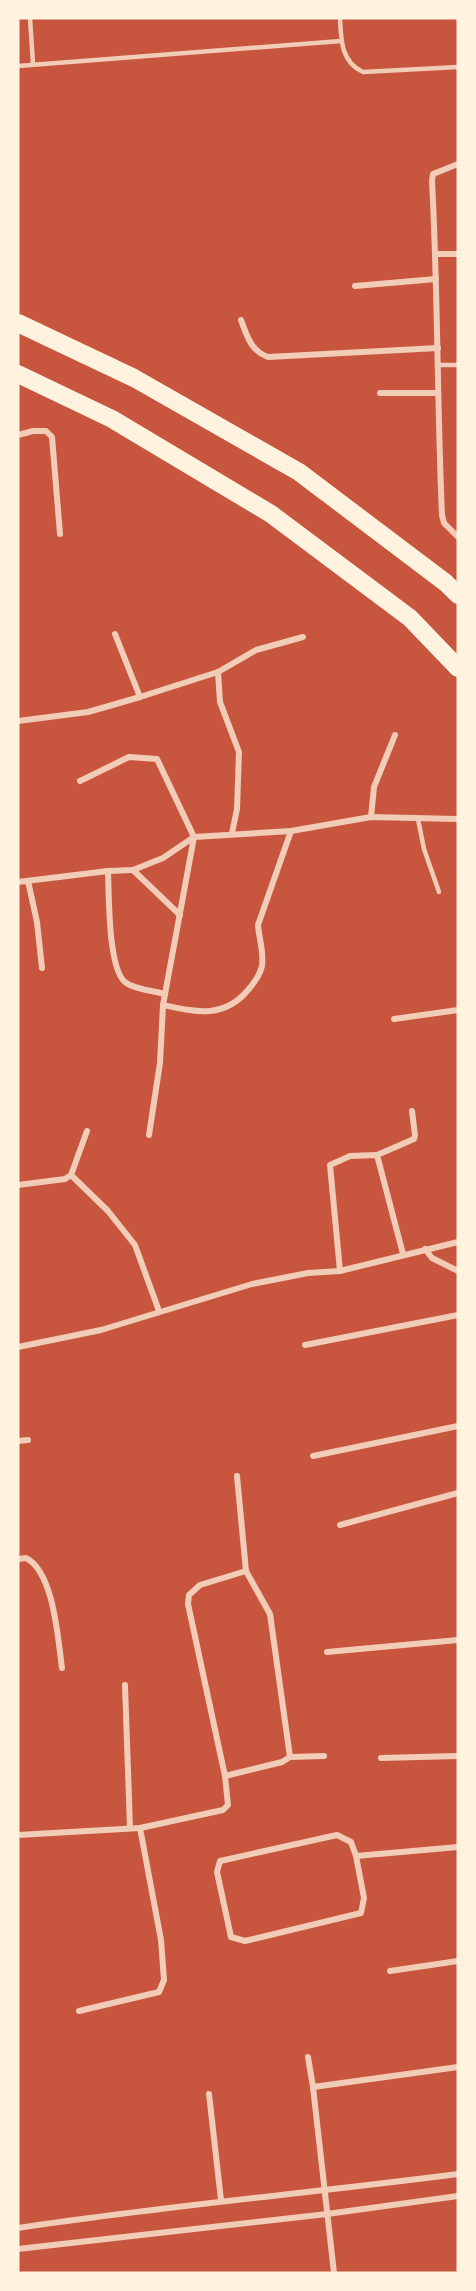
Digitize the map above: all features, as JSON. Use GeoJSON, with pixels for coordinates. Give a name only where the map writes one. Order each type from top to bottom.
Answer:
{"type":"FeatureCollection","features":[{"type":"Feature","properties":{"kind":"highway"},"geometry":{"type":"LineString","coordinates":[[18,323],[134,378],[299,472],[446,583],[458,596]]}},
{"type":"Feature","properties":{"kind":"highway"},"geometry":{"type":"LineString","coordinates":[[18,374],[112,419],[271,514],[410,618],[458,668]]}},
{"type":"Feature","properties":{"kind":"street"},"geometry":{"type":"LineString","coordinates":[[458,164],[433,174],[432,181],[438,348],[436,393],[442,515],[444,523],[458,537]]}},
{"type":"Feature","properties":{"kind":"street"},"geometry":{"type":"LineString","coordinates":[[436,254],[458,254]]}},
{"type":"Feature","properties":{"kind":"street"},"geometry":{"type":"LineString","coordinates":[[355,286],[436,279]]}},
{"type":"Feature","properties":{"kind":"street"},"geometry":{"type":"LineString","coordinates":[[241,320],[251,345],[256,351],[268,357],[438,348]]}},
{"type":"Feature","properties":{"kind":"street"},"geometry":{"type":"LineString","coordinates":[[380,393],[436,393]]}},
{"type":"Feature","properties":{"kind":"street"},"geometry":{"type":"LineString","coordinates":[[18,435],[39,430],[46,431],[52,437],[60,534]]}},
{"type":"Feature","properties":{"kind":"street"},"geometry":{"type":"LineString","coordinates":[[115,634],[140,697]]}},
{"type":"Feature","properties":{"kind":"street"},"geometry":{"type":"LineString","coordinates":[[18,721],[88,712],[140,697],[218,672],[256,650],[303,637]]}},
{"type":"Feature","properties":{"kind":"street"},"geometry":{"type":"LineString","coordinates":[[218,672],[220,702],[239,752],[237,809],[232,833]]}},
{"type":"Feature","properties":{"kind":"street"},"geometry":{"type":"LineString","coordinates":[[371,817],[374,787],[395,735]]}},
{"type":"Feature","properties":{"kind":"street"},"geometry":{"type":"LineString","coordinates":[[80,781],[129,757],[157,759],[194,837],[163,1005],[160,1063],[149,1135]]}},
{"type":"Feature","properties":{"kind":"street"},"geometry":{"type":"LineString","coordinates":[[18,882],[134,870],[164,858],[194,837],[291,831],[371,817],[458,819]]}},
{"type":"Feature","properties":{"kind":"street"},"geometry":{"type":"LineString","coordinates":[[163,1005],[205,1012],[229,1007],[236,1003],[257,979],[262,967],[263,946],[258,925],[291,831]]}},
{"type":"Feature","properties":{"kind":"street"},"geometry":{"type":"LineString","coordinates":[[134,870],[180,915]]}},
{"type":"Feature","properties":{"kind":"street"},"geometry":{"type":"LineString","coordinates":[[108,871],[113,951],[117,973],[126,984],[165,994]]}},
{"type":"Feature","properties":{"kind":"street"},"geometry":{"type":"LineString","coordinates":[[28,881],[37,922],[42,968]]}},
{"type":"Feature","properties":{"kind":"street"},"geometry":{"type":"LineString","coordinates":[[394,1019],[458,1010]]}},
{"type":"Feature","properties":{"kind":"street"},"geometry":{"type":"LineString","coordinates":[[340,1271],[330,1165],[350,1156],[377,1155],[413,1140],[416,1135],[412,1111]]}},
{"type":"Feature","properties":{"kind":"street"},"geometry":{"type":"LineString","coordinates":[[18,1185],[65,1179],[71,1175],[87,1131]]}},
{"type":"Feature","properties":{"kind":"street"},"geometry":{"type":"LineString","coordinates":[[377,1155],[403,1254]]}},
{"type":"Feature","properties":{"kind":"street"},"geometry":{"type":"LineString","coordinates":[[71,1175],[108,1211],[135,1245],[159,1311]]}},
{"type":"Feature","properties":{"kind":"street"},"geometry":{"type":"LineString","coordinates":[[18,1347],[101,1330],[252,1284],[308,1273],[340,1271],[458,1242]]}},
{"type":"Feature","properties":{"kind":"street"},"geometry":{"type":"LineString","coordinates":[[425,1249],[432,1258],[458,1271]]}},
{"type":"Feature","properties":{"kind":"street"},"geometry":{"type":"LineString","coordinates":[[305,1345],[458,1316]]}},
{"type":"Feature","properties":{"kind":"street"},"geometry":{"type":"LineString","coordinates":[[313,1456],[458,1426]]}},
{"type":"Feature","properties":{"kind":"street"},"geometry":{"type":"LineString","coordinates":[[18,1441],[28,1440]]}},
{"type":"Feature","properties":{"kind":"street"},"geometry":{"type":"LineString","coordinates":[[237,1476],[246,1571],[270,1614],[290,1757]]}},
{"type":"Feature","properties":{"kind":"street"},"geometry":{"type":"LineString","coordinates":[[340,1525],[458,1493]]}},
{"type":"Feature","properties":{"kind":"street"},"geometry":{"type":"LineString","coordinates":[[18,1559],[26,1558],[38,1568],[55,1609],[62,1668]]}},
{"type":"Feature","properties":{"kind":"street"},"geometry":{"type":"LineString","coordinates":[[18,1835],[140,1828],[223,1810],[228,1805],[225,1776],[188,1604],[189,1595],[200,1585],[246,1571]]}},
{"type":"Feature","properties":{"kind":"street"},"geometry":{"type":"LineString","coordinates":[[327,1652],[458,1640]]}},
{"type":"Feature","properties":{"kind":"street"},"geometry":{"type":"LineString","coordinates":[[126,1684],[130,1828]]}},
{"type":"Feature","properties":{"kind":"street"},"geometry":{"type":"LineString","coordinates":[[225,1776],[282,1762],[290,1757],[324,1756]]}},
{"type":"Feature","properties":{"kind":"street"},"geometry":{"type":"LineString","coordinates":[[381,1758],[458,1756]]}},
{"type":"Feature","properties":{"kind":"street"},"geometry":{"type":"LineString","coordinates":[[79,2011],[159,1992],[164,1980],[161,1940],[140,1828]]}},
{"type":"Feature","properties":{"kind":"street"},"geometry":{"type":"LineString","coordinates":[[337,1835],[351,1842],[356,1856],[364,1898],[361,1913],[245,1941],[231,1937],[217,1872],[220,1861],[337,1835]]}},
{"type":"Feature","properties":{"kind":"street"},"geometry":{"type":"LineString","coordinates":[[356,1856],[458,1847]]}},
{"type":"Feature","properties":{"kind":"street"},"geometry":{"type":"LineString","coordinates":[[390,1971],[458,1961]]}},
{"type":"Feature","properties":{"kind":"street"},"geometry":{"type":"LineString","coordinates":[[308,2057],[334,2273]]}},
{"type":"Feature","properties":{"kind":"street"},"geometry":{"type":"LineString","coordinates":[[313,2087],[458,2067]]}},
{"type":"Feature","properties":{"kind":"street"},"geometry":{"type":"LineString","coordinates":[[209,2094],[221,2200]]}},
{"type":"Feature","properties":{"kind":"street"},"geometry":{"type":"LineString","coordinates":[[18,2228],[221,2200],[325,2191],[458,2174]]}},
{"type":"Feature","properties":{"kind":"street"},"geometry":{"type":"LineString","coordinates":[[18,2249],[327,2214],[458,2196]]}},
{"type":"Feature","properties":{"kind":"lane"},"geometry":{"type":"LineString","coordinates":[[30,18],[33,64]]}},
{"type":"Feature","properties":{"kind":"lane"},"geometry":{"type":"LineString","coordinates":[[340,18],[341,41],[352,67],[363,72],[458,67]]}},
{"type":"Feature","properties":{"kind":"lane"},"geometry":{"type":"LineString","coordinates":[[18,66],[341,41]]}},
{"type":"Feature","properties":{"kind":"lane"},"geometry":{"type":"LineString","coordinates":[[437,365],[458,365]]}},
{"type":"Feature","properties":{"kind":"lane"},"geometry":{"type":"LineString","coordinates":[[418,819],[424,849],[439,892]]}}]}
